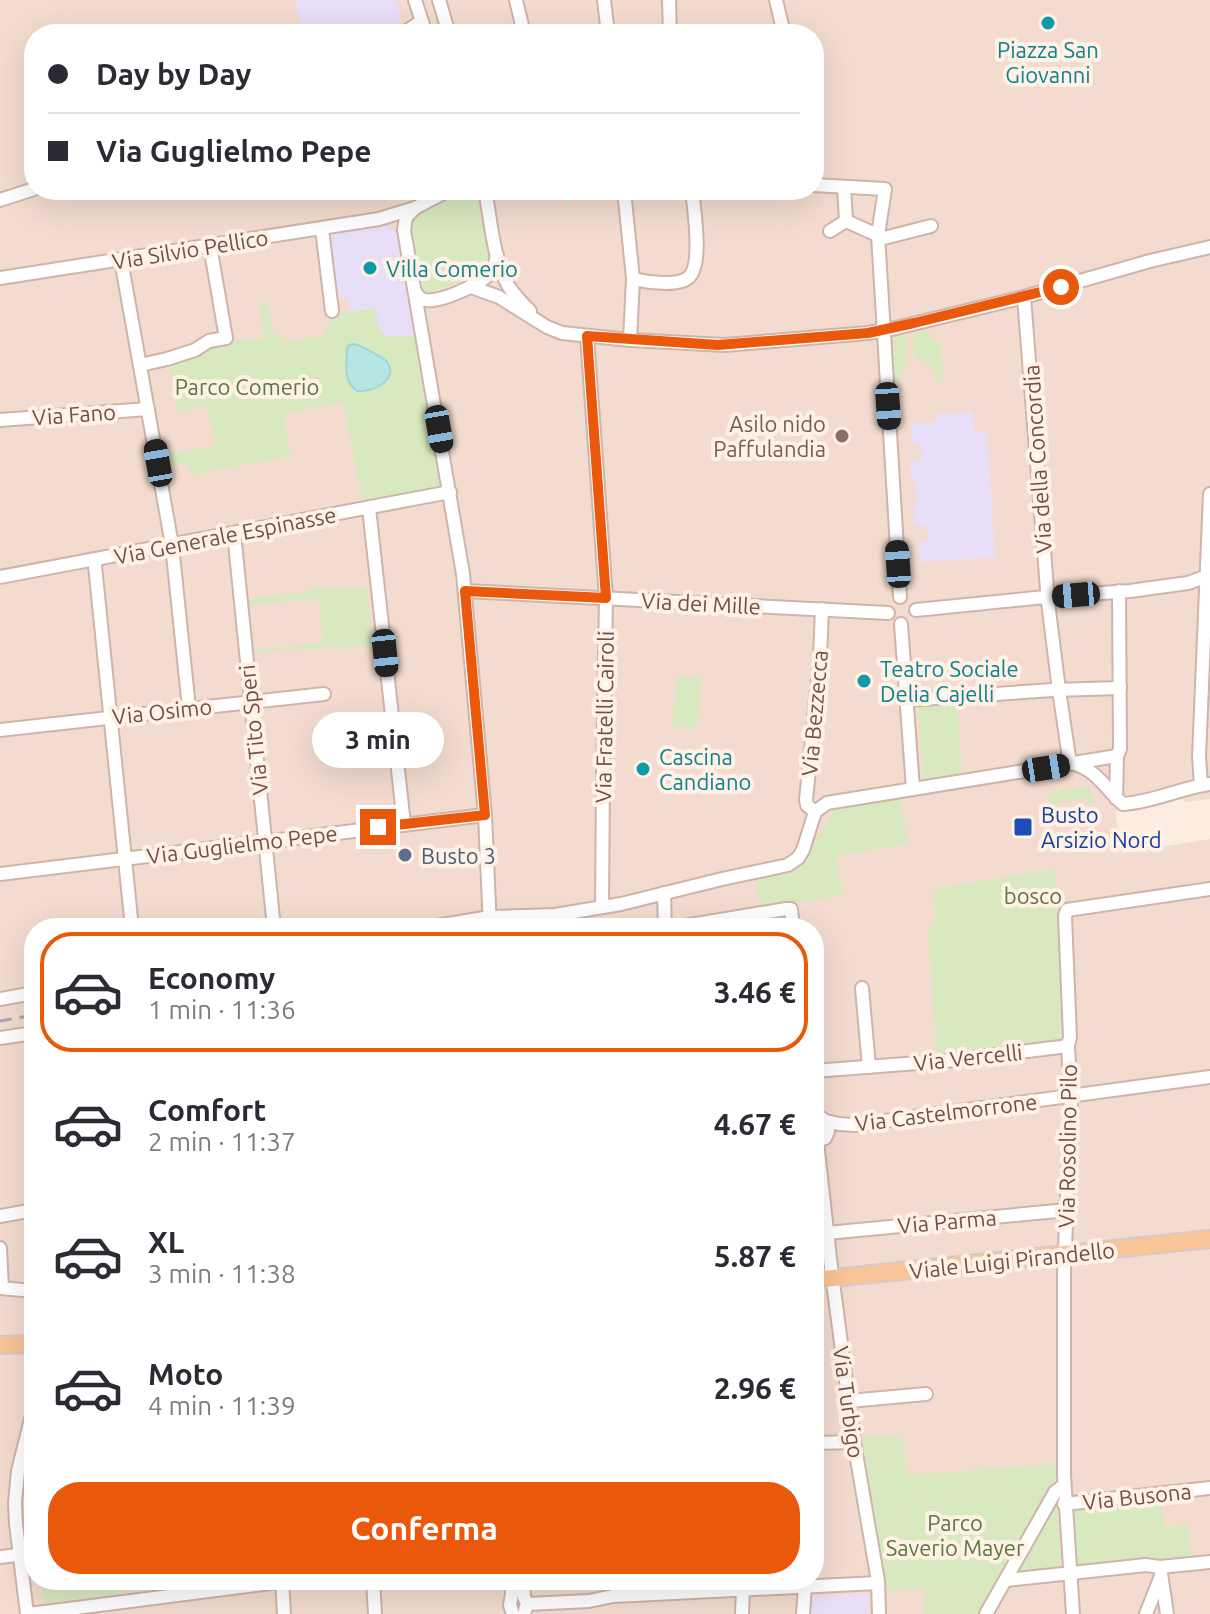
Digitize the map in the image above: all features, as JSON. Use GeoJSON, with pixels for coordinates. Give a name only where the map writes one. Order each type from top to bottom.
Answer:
{"type":"FeatureCollection","features":[{"type":"Feature","properties":{"kind":"main road","name":"Viale Luigi Pirandello"},"geometry":{"type":"LineString","coordinates":[[824,1279],[1210,1239]]}},
{"type":"Feature","properties":{"kind":"main road"},"geometry":{"type":"LineString","coordinates":[[0,1345],[24,1344]]}},
{"type":"Feature","properties":{"kind":"street"},"geometry":{"type":"LineString","coordinates":[[415,0],[423,24]]}},
{"type":"Feature","properties":{"kind":"street"},"geometry":{"type":"LineString","coordinates":[[439,0],[446,24]]}},
{"type":"Feature","properties":{"kind":"street"},"geometry":{"type":"LineString","coordinates":[[516,0],[522,24]]}},
{"type":"Feature","properties":{"kind":"street"},"geometry":{"type":"LineString","coordinates":[[604,0],[607,24]]}},
{"type":"Feature","properties":{"kind":"street"},"geometry":{"type":"LineString","coordinates":[[669,0],[670,24]]}},
{"type":"Feature","properties":{"kind":"street"},"geometry":{"type":"LineString","coordinates":[[776,0],[782,24]]}},
{"type":"Feature","properties":{"kind":"street"},"geometry":{"type":"LineString","coordinates":[[824,186],[885,189],[878,235],[900,597]]}},
{"type":"Feature","properties":{"kind":"street"},"geometry":{"type":"LineString","coordinates":[[844,187],[846,221]]}},
{"type":"Feature","properties":{"kind":"street"},"geometry":{"type":"LineString","coordinates":[[0,200],[24,192]]}},
{"type":"Feature","properties":{"kind":"street","name":"Via Silvio Pellico"},"geometry":{"type":"LineString","coordinates":[[0,278],[379,219],[430,200]]}},
{"type":"Feature","properties":{"kind":"street"},"geometry":{"type":"LineString","coordinates":[[487,200],[503,274],[511,290],[537,320]]}},
{"type":"Feature","properties":{"kind":"street"},"geometry":{"type":"LineString","coordinates":[[625,200],[633,279],[630,340]]}},
{"type":"Feature","properties":{"kind":"street"},"geometry":{"type":"LineString","coordinates":[[633,279],[672,283],[688,278],[694,269],[696,251],[693,200]]}},
{"type":"Feature","properties":{"kind":"street"},"geometry":{"type":"LineString","coordinates":[[415,208],[406,217],[404,230],[465,591],[485,815],[490,918]]}},
{"type":"Feature","properties":{"kind":"street"},"geometry":{"type":"LineString","coordinates":[[379,219],[390,220],[404,230]]}},
{"type":"Feature","properties":{"kind":"street"},"geometry":{"type":"LineString","coordinates":[[830,231],[846,221]]}},
{"type":"Feature","properties":{"kind":"street"},"geometry":{"type":"LineString","coordinates":[[846,221],[864,231],[888,238],[931,226]]}},
{"type":"Feature","properties":{"kind":"street"},"geometry":{"type":"LineString","coordinates":[[322,229],[332,311]]}},
{"type":"Feature","properties":{"kind":"street"},"geometry":{"type":"LineString","coordinates":[[140,365],[226,338],[210,246]]}},
{"type":"Feature","properties":{"kind":"street"},"geometry":{"type":"LineString","coordinates":[[471,287],[499,297],[555,331],[630,340],[725,345],[883,330],[1024,297],[1210,247]]}},
{"type":"Feature","properties":{"kind":"street"},"geometry":{"type":"LineString","coordinates":[[414,289],[422,300],[433,300],[471,287],[491,272],[497,255]]}},
{"type":"Feature","properties":{"kind":"street"},"geometry":{"type":"LineString","coordinates":[[121,260],[172,545],[189,708]]}},
{"type":"Feature","properties":{"kind":"street","name":"Via della Concordia"},"geometry":{"type":"LineString","coordinates":[[1024,297],[1048,598],[1070,764]]}},
{"type":"Feature","properties":{"kind":"street"},"geometry":{"type":"LineString","coordinates":[[420,325],[422,311],[433,300]]}},
{"type":"Feature","properties":{"kind":"street","name":"Via Fratelli Cairoli"},"geometry":{"type":"LineString","coordinates":[[587,336],[606,598],[602,907]]}},
{"type":"Feature","properties":{"kind":"street","name":"Via Fano"},"geometry":{"type":"LineString","coordinates":[[0,420],[148,409]]}},
{"type":"Feature","properties":{"kind":"street","name":"Via Generale Espinasse"},"geometry":{"type":"LineString","coordinates":[[0,577],[450,492]]}},
{"type":"Feature","properties":{"kind":"street"},"geometry":{"type":"LineString","coordinates":[[1070,764],[1086,769],[1108,786],[1123,804],[1153,800],[1205,785],[1199,757],[1206,679],[1210,494]]}},
{"type":"Feature","properties":{"kind":"street"},"geometry":{"type":"LineString","coordinates":[[369,508],[404,824]]}},
{"type":"Feature","properties":{"kind":"street","name":"Via Tito Speri"},"geometry":{"type":"LineString","coordinates":[[234,533],[273,918]]}},
{"type":"Feature","properties":{"kind":"street"},"geometry":{"type":"LineString","coordinates":[[96,559],[131,918]]}},
{"type":"Feature","properties":{"kind":"street"},"geometry":{"type":"LineString","coordinates":[[916,610],[1188,583],[1208,576]]}},
{"type":"Feature","properties":{"kind":"street","name":"Via dei Mille"},"geometry":{"type":"LineString","coordinates":[[465,591],[888,613]]}},
{"type":"Feature","properties":{"kind":"street"},"geometry":{"type":"LineString","coordinates":[[1116,798],[1120,688],[1119,591]]}},
{"type":"Feature","properties":{"kind":"street"},"geometry":{"type":"LineString","coordinates":[[900,597],[913,602],[916,610],[912,620],[901,624],[892,621],[888,613],[891,602],[900,597]]}},
{"type":"Feature","properties":{"kind":"street","name":"Via Bezzecca"},"geometry":{"type":"LineString","coordinates":[[815,812],[807,805],[806,799],[822,609]]}},
{"type":"Feature","properties":{"kind":"street"},"geometry":{"type":"LineString","coordinates":[[901,624],[913,789]]}},
{"type":"Feature","properties":{"kind":"street"},"geometry":{"type":"LineString","coordinates":[[907,700],[1120,688]]}},
{"type":"Feature","properties":{"kind":"street","name":"Via Osimo"},"geometry":{"type":"LineString","coordinates":[[0,730],[324,694]]}},
{"type":"Feature","properties":{"kind":"street"},"geometry":{"type":"LineString","coordinates":[[527,918],[602,907],[792,863],[803,850],[815,812],[832,802],[1070,764],[1118,752]]}},
{"type":"Feature","properties":{"kind":"street","name":"Via Guglielmo Pepe"},"geometry":{"type":"LineString","coordinates":[[0,874],[485,815]]}},
{"type":"Feature","properties":{"kind":"street","name":"Via Rosolino Pilo"},"geometry":{"type":"LineString","coordinates":[[1073,1614],[1064,1504],[1065,1255],[1071,1095],[1064,924],[1067,910],[1210,889]]}},
{"type":"Feature","properties":{"kind":"street"},"geometry":{"type":"LineString","coordinates":[[664,893],[665,918]]}},
{"type":"Feature","properties":{"kind":"street"},"geometry":{"type":"LineString","coordinates":[[735,918],[791,909],[792,918]]}},
{"type":"Feature","properties":{"kind":"street"},"geometry":{"type":"LineString","coordinates":[[862,988],[869,1067]]}},
{"type":"Feature","properties":{"kind":"street"},"geometry":{"type":"LineString","coordinates":[[0,999],[24,995]]}},
{"type":"Feature","properties":{"kind":"street"},"geometry":{"type":"LineString","coordinates":[[0,1038],[24,1034]]}},
{"type":"Feature","properties":{"kind":"street","name":"Via Vercelli"},"geometry":{"type":"LineString","coordinates":[[824,1070],[957,1060],[1068,1046]]}},
{"type":"Feature","properties":{"kind":"street","name":"Via Castelmorrone"},"geometry":{"type":"LineString","coordinates":[[824,1119],[855,1125],[1210,1077]]}},
{"type":"Feature","properties":{"kind":"street","name":"Via Turbigo"},"geometry":{"type":"LineString","coordinates":[[824,1208],[854,1442],[878,1583],[879,1614]]}},
{"type":"Feature","properties":{"kind":"street","name":"Via Parma"},"geometry":{"type":"LineString","coordinates":[[827,1233],[1067,1210]]}},
{"type":"Feature","properties":{"kind":"street"},"geometry":{"type":"LineString","coordinates":[[0,1216],[24,1212]]}},
{"type":"Feature","properties":{"kind":"street"},"geometry":{"type":"LineString","coordinates":[[0,1248],[1,1288],[24,1290]]}},
{"type":"Feature","properties":{"kind":"street"},"geometry":{"type":"LineString","coordinates":[[849,1401],[926,1394]]}},
{"type":"Feature","properties":{"kind":"street"},"geometry":{"type":"LineString","coordinates":[[824,1443],[854,1442]]}},
{"type":"Feature","properties":{"kind":"street"},"geometry":{"type":"LineString","coordinates":[[24,1445],[16,1487],[15,1514],[24,1584]]}},
{"type":"Feature","properties":{"kind":"street"},"geometry":{"type":"LineString","coordinates":[[986,1614],[1055,1492],[1064,1485]]}},
{"type":"Feature","properties":{"kind":"street","name":"Via Busona"},"geometry":{"type":"LineString","coordinates":[[1064,1504],[1210,1488]]}},
{"type":"Feature","properties":{"kind":"street"},"geometry":{"type":"LineString","coordinates":[[0,1557],[24,1554]]}},
{"type":"Feature","properties":{"kind":"street"},"geometry":{"type":"LineString","coordinates":[[1006,1580],[1146,1565],[1160,1572],[1210,1562]]}},
{"type":"Feature","properties":{"kind":"street"},"geometry":{"type":"LineString","coordinates":[[1146,1614],[1160,1572]]}},
{"type":"Feature","properties":{"kind":"street"},"geometry":{"type":"LineString","coordinates":[[1160,1572],[1167,1614]]}},
{"type":"Feature","properties":{"kind":"street"},"geometry":{"type":"LineString","coordinates":[[824,1585],[878,1583]]}},
{"type":"Feature","properties":{"kind":"street"},"geometry":{"type":"LineString","coordinates":[[25,1590],[28,1614],[216,1590]]}},
{"type":"Feature","properties":{"kind":"street"},"geometry":{"type":"LineString","coordinates":[[284,1614],[285,1590]]}},
{"type":"Feature","properties":{"kind":"street"},"geometry":{"type":"LineString","coordinates":[[374,1590],[375,1614]]}},
{"type":"Feature","properties":{"kind":"street"},"geometry":{"type":"LineString","coordinates":[[520,1607],[660,1590]]}},
{"type":"Feature","properties":{"kind":"street"},"geometry":{"type":"LineString","coordinates":[[742,1614],[743,1590]]}},
{"type":"Feature","properties":{"kind":"street"},"geometry":{"type":"LineString","coordinates":[[803,1614],[805,1590]]}},
{"type":"Feature","properties":{"kind":"shaded area"},"geometry":{"type":"Polygon","coordinates":[[[0,0],[1210,0],[1210,799],[1185,802],[1184,799],[1115,811],[1123,853],[1210,839],[1210,1614],[0,1614],[0,0]]]}},
{"type":"Feature","properties":{"kind":"shaded area"},"geometry":{"type":"Polygon","coordinates":[[[296,0],[396,0],[400,15],[400,24],[300,24],[296,0]]]}},
{"type":"Feature","properties":{"kind":"shaded area"},"geometry":{"type":"Polygon","coordinates":[[[389,226],[397,233],[416,335],[386,337],[377,327],[375,308],[350,312],[348,297],[334,299],[326,235],[389,226]]]}},
{"type":"Feature","properties":{"kind":"shaded area"},"geometry":{"type":"Polygon","coordinates":[[[973,411],[974,432],[987,431],[995,557],[920,562],[919,542],[928,541],[927,526],[914,526],[915,481],[911,481],[910,461],[922,460],[921,444],[912,444],[911,424],[937,422],[936,414],[973,411]]]}},
{"type":"Feature","properties":{"kind":"shaded area"},"geometry":{"type":"Polygon","coordinates":[[[869,1594],[869,1614],[809,1614],[810,1596],[869,1594]]]}},
{"type":"Feature","properties":{"kind":"green space"},"geometry":{"type":"Polygon","coordinates":[[[446,200],[477,200],[489,258],[482,272],[468,280],[422,292],[410,222],[446,200]]]}},
{"type":"Feature","properties":{"kind":"green space","name":"Parco Comerio"},"geometry":{"type":"Polygon","coordinates":[[[268,302],[272,331],[287,341],[322,336],[331,322],[330,315],[376,308],[379,327],[386,336],[416,335],[442,486],[362,501],[343,402],[283,414],[291,456],[191,475],[188,463],[170,466],[168,454],[216,445],[207,407],[178,412],[168,361],[225,342],[264,338],[259,303],[268,302]]]}},
{"type":"Feature","properties":{"kind":"green space"},"geometry":{"type":"Polygon","coordinates":[[[927,331],[932,339],[941,344],[941,383],[936,381],[929,364],[914,357],[913,334],[927,331]]]}},
{"type":"Feature","properties":{"kind":"green space"},"geometry":{"type":"Polygon","coordinates":[[[906,336],[906,370],[900,372],[902,379],[894,382],[892,342],[895,338],[906,336]]]}},
{"type":"Feature","properties":{"kind":"green space"},"geometry":{"type":"Polygon","coordinates":[[[323,587],[367,588],[373,646],[252,652],[323,643],[318,598],[248,606],[247,599],[323,587]]]}},
{"type":"Feature","properties":{"kind":"green space"},"geometry":{"type":"Polygon","coordinates":[[[677,676],[702,678],[697,728],[672,727],[677,676]]]}},
{"type":"Feature","properties":{"kind":"green space"},"geometry":{"type":"Polygon","coordinates":[[[957,702],[962,773],[923,779],[918,705],[957,702]]]}},
{"type":"Feature","properties":{"kind":"green space"},"geometry":{"type":"Polygon","coordinates":[[[1090,786],[1093,804],[1087,805],[1086,798],[1057,803],[1058,810],[1050,811],[1047,793],[1090,786]]]}},
{"type":"Feature","properties":{"kind":"green space"},"geometry":{"type":"Polygon","coordinates":[[[901,798],[908,844],[836,856],[843,896],[760,907],[755,879],[789,874],[798,869],[834,810],[901,798]]]}},
{"type":"Feature","properties":{"kind":"green space","name":"bosco"},"geometry":{"type":"Polygon","coordinates":[[[1054,869],[1060,916],[1065,1041],[937,1059],[928,935],[931,923],[935,923],[934,889],[1054,869]]]}},
{"type":"Feature","properties":{"kind":"green space","name":"Parco Saverio Mayer"},"geometry":{"type":"Polygon","coordinates":[[[901,1435],[907,1475],[1055,1464],[1061,1563],[1042,1572],[1004,1577],[983,1614],[925,1614],[924,1590],[886,1591],[863,1483],[858,1438],[901,1435]]]}},
{"type":"Feature","properties":{"kind":"green space","name":"Parco Saverio Mayer"},"geometry":{"type":"Polygon","coordinates":[[[1161,1499],[1165,1528],[1188,1525],[1192,1563],[1162,1563],[1155,1556],[1077,1566],[1072,1509],[1161,1499]]]}},
{"type":"Feature","properties":{"kind":"green space"},"geometry":{"type":"Polygon","coordinates":[[[42,1590],[122,1590],[122,1594],[63,1599],[43,1604],[42,1590]]]}},
{"type":"Feature","properties":{"kind":"green space"},"geometry":{"type":"Polygon","coordinates":[[[129,1590],[156,1590],[130,1593],[129,1590]]]}},
{"type":"Feature","properties":{"kind":"water"},"geometry":{"type":"Polygon","coordinates":[[[354,344],[387,362],[390,374],[387,380],[363,391],[352,387],[346,366],[347,348],[354,344]]]}},
{"type":"Feature","properties":{"kind":"railway"},"geometry":{"type":"LineString","coordinates":[[0,1021],[24,1017]]}},
{"type":"Feature","properties":{"kind":"place","name":"Piazza San Giovanni"},"geometry":{"type":"Point","coordinates":[1048,23]}},
{"type":"Feature","properties":{"kind":"place","name":"Villa Comerio"},"geometry":{"type":"Point","coordinates":[370,268]}},
{"type":"Feature","properties":{"kind":"place","name":"Asilo nido Paffulandia"},"geometry":{"type":"Point","coordinates":[842,436]}},
{"type":"Feature","properties":{"kind":"place","name":"Teatro Sociale Delia Cajelli"},"geometry":{"type":"Point","coordinates":[864,681]}},
{"type":"Feature","properties":{"kind":"place","name":"Cascina Candiano"},"geometry":{"type":"Point","coordinates":[643,769]}},
{"type":"Feature","properties":{"kind":"place","name":"Busto Arsizio Nord"},"geometry":{"type":"Point","coordinates":[1023,827]}},
{"type":"Feature","properties":{"kind":"place","name":"Busto 3"},"geometry":{"type":"Point","coordinates":[405,855]}},
{"type":"Feature","properties":{"kind":"route"},"geometry":{"type":"LineString","coordinates":[[378,827],[485,815],[465,591],[606,598],[587,336],[718,345],[868,333],[1061,287]]}}]}
